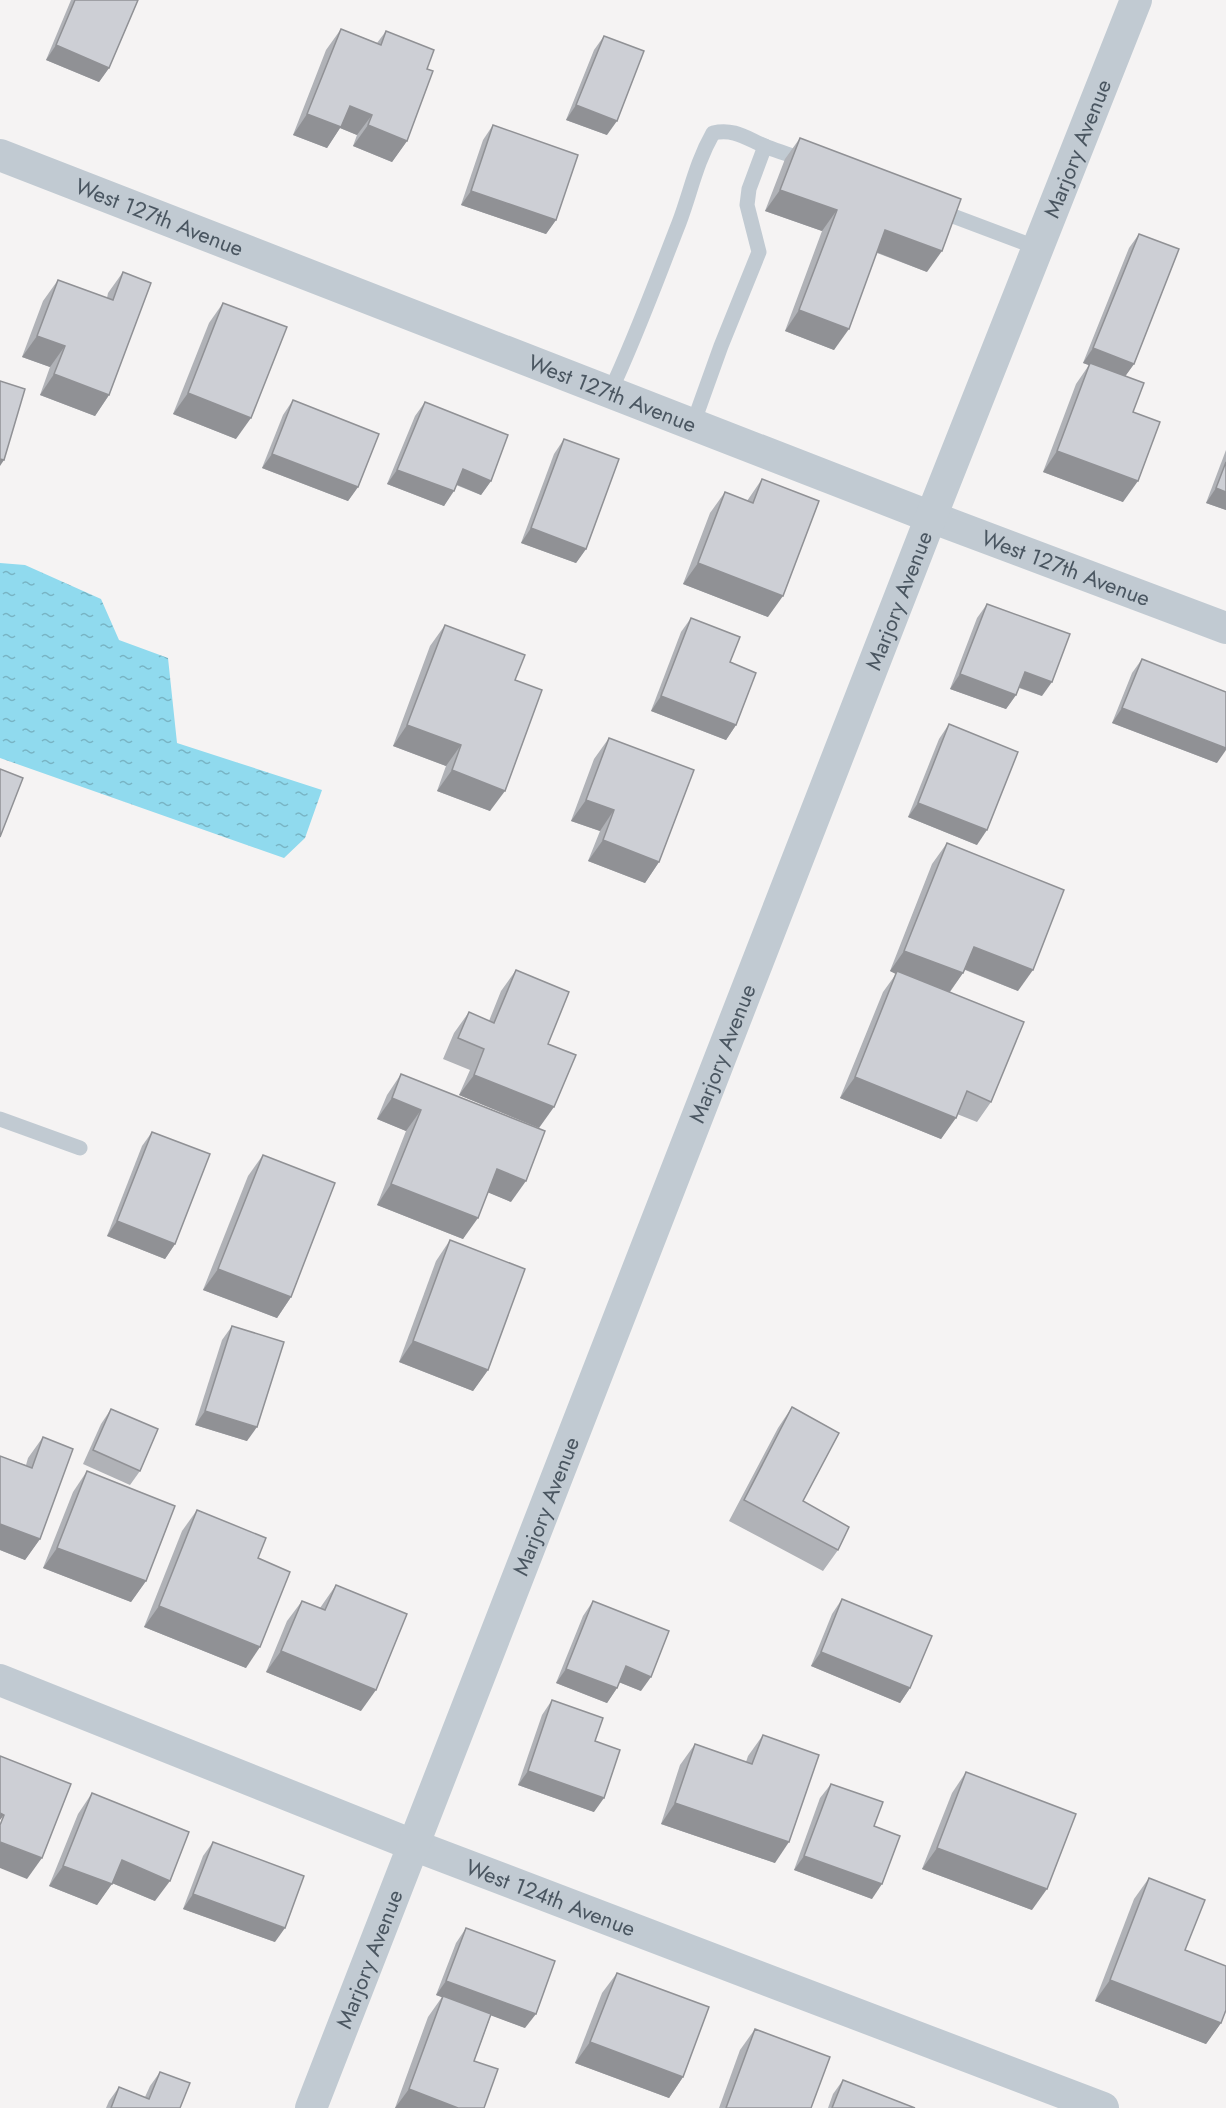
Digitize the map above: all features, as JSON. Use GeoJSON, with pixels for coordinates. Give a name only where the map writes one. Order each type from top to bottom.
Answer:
{"type":"FeatureCollection","features":[{"type":"Feature","properties":{"kind":"street","name":"Marjory Avenue"},"geometry":{"type":"LineString","coordinates":[[311,2108],[931,517],[1136,0]]}},
{"type":"Feature","properties":{"kind":"street","name":"West 127th Avenue"},"geometry":{"type":"LineString","coordinates":[[0,155],[931,517],[1226,628]]}},
{"type":"Feature","properties":{"kind":"street","name":"West 124th Avenue"},"geometry":{"type":"LineString","coordinates":[[0,1680],[413,1845],[1103,2108]]}},
{"type":"Feature","properties":{"kind":"lane"},"geometry":{"type":"LineString","coordinates":[[610,392],[627,356],[680,220],[701,153],[713,133],[725,130],[740,134],[817,165]]}},
{"type":"Feature","properties":{"kind":"lane"},"geometry":{"type":"LineString","coordinates":[[693,424],[721,346],[759,252],[747,205],[749,189],[765,146]]}},
{"type":"Feature","properties":{"kind":"lane"},"geometry":{"type":"LineString","coordinates":[[925,205],[1038,248]]}},
{"type":"Feature","properties":{"kind":"lane"},"geometry":{"type":"LineString","coordinates":[[0,1119],[80,1148]]}},
{"type":"Feature","properties":{"kind":"water"},"geometry":{"type":"Polygon","coordinates":[[[0,563],[25,565],[101,599],[119,640],[168,658],[177,743],[322,790],[305,838],[284,858],[0,758],[0,563]]]}},
{"type":"Feature","properties":{"kind":"building"},"geometry":{"type":"Polygon","coordinates":[[[75,0],[138,0],[109,68],[56,45],[75,0]]]}},
{"type":"Feature","properties":{"kind":"building"},"geometry":{"type":"Polygon","coordinates":[[[341,29],[381,45],[386,31],[434,50],[427,69],[433,71],[407,141],[368,125],[372,115],[350,106],[341,127],[307,114],[341,29]]]}},
{"type":"Feature","properties":{"kind":"building"},"geometry":{"type":"Polygon","coordinates":[[[604,36],[644,51],[617,121],[576,105],[604,36]]]}},
{"type":"Feature","properties":{"kind":"building"},"geometry":{"type":"Polygon","coordinates":[[[493,125],[578,155],[556,220],[471,191],[493,125]]]}},
{"type":"Feature","properties":{"kind":"building"},"geometry":{"type":"Polygon","coordinates":[[[800,138],[961,199],[942,251],[885,230],[849,329],[799,310],[837,210],[780,190],[800,138]]]}},
{"type":"Feature","properties":{"kind":"building"},"geometry":{"type":"Polygon","coordinates":[[[1139,234],[1179,249],[1134,364],[1093,348],[1139,234]]]}},
{"type":"Feature","properties":{"kind":"building"},"geometry":{"type":"Polygon","coordinates":[[[123,272],[151,283],[109,395],[54,374],[65,346],[37,336],[58,280],[113,300],[123,272]]]}},
{"type":"Feature","properties":{"kind":"building"},"geometry":{"type":"Polygon","coordinates":[[[223,303],[287,327],[251,418],[188,393],[223,303]]]}},
{"type":"Feature","properties":{"kind":"building"},"geometry":{"type":"Polygon","coordinates":[[[1090,363],[1144,383],[1133,412],[1160,422],[1138,481],[1057,451],[1090,363]]]}},
{"type":"Feature","properties":{"kind":"building"},"geometry":{"type":"Polygon","coordinates":[[[0,381],[25,389],[4,460],[0,459],[0,381]]]}},
{"type":"Feature","properties":{"kind":"building"},"geometry":{"type":"Polygon","coordinates":[[[293,400],[379,434],[358,487],[272,454],[293,400]]]}},
{"type":"Feature","properties":{"kind":"building"},"geometry":{"type":"Polygon","coordinates":[[[425,402],[508,435],[491,481],[463,469],[454,491],[397,470],[425,402]]]}},
{"type":"Feature","properties":{"kind":"building"},"geometry":{"type":"Polygon","coordinates":[[[564,439],[619,459],[586,549],[531,528],[564,439]]]}},
{"type":"Feature","properties":{"kind":"building"},"geometry":{"type":"Polygon","coordinates":[[[1226,462],[1226,492],[1216,488],[1226,462]]]}},
{"type":"Feature","properties":{"kind":"building"},"geometry":{"type":"Polygon","coordinates":[[[762,479],[819,501],[783,596],[698,563],[725,492],[753,503],[762,479]]]}},
{"type":"Feature","properties":{"kind":"building"},"geometry":{"type":"Polygon","coordinates":[[[987,604],[1070,634],[1052,682],[1025,672],[1016,695],[960,674],[987,604]]]}},
{"type":"Feature","properties":{"kind":"building"},"geometry":{"type":"Polygon","coordinates":[[[691,618],[740,637],[730,662],[756,673],[736,725],[661,696],[691,618]]]}},
{"type":"Feature","properties":{"kind":"building"},"geometry":{"type":"Polygon","coordinates":[[[445,625],[525,655],[515,680],[542,690],[505,791],[452,770],[461,745],[407,725],[445,625]]]}},
{"type":"Feature","properties":{"kind":"building"},"geometry":{"type":"Polygon","coordinates":[[[1142,659],[1226,692],[1226,748],[1122,708],[1142,659]]]}},
{"type":"Feature","properties":{"kind":"building"},"geometry":{"type":"Polygon","coordinates":[[[949,724],[1018,752],[987,830],[918,803],[949,724]]]}},
{"type":"Feature","properties":{"kind":"building"},"geometry":{"type":"Polygon","coordinates":[[[609,738],[694,770],[659,862],[603,840],[614,810],[586,800],[609,738]]]}},
{"type":"Feature","properties":{"kind":"building"},"geometry":{"type":"Polygon","coordinates":[[[0,769],[23,778],[0,837],[0,769]]]}},
{"type":"Feature","properties":{"kind":"building"},"geometry":{"type":"Polygon","coordinates":[[[947,843],[1064,890],[1033,970],[974,947],[963,973],[904,951],[947,843]]]}},
{"type":"Feature","properties":{"kind":"building"},"geometry":{"type":"Polygon","coordinates":[[[516,970],[569,992],[548,1044],[576,1055],[554,1107],[474,1075],[484,1049],[458,1038],[469,1012],[494,1023],[516,970]]]}},
{"type":"Feature","properties":{"kind":"building"},"geometry":{"type":"Polygon","coordinates":[[[897,971],[1024,1022],[991,1102],[967,1091],[956,1118],[855,1077],[897,971]]]}},
{"type":"Feature","properties":{"kind":"building"},"geometry":{"type":"Polygon","coordinates":[[[401,1074],[545,1131],[526,1181],[497,1169],[478,1218],[391,1184],[421,1110],[392,1098],[401,1074]]]}},
{"type":"Feature","properties":{"kind":"building"},"geometry":{"type":"Polygon","coordinates":[[[152,1132],[210,1154],[175,1244],[117,1221],[152,1132]]]}},
{"type":"Feature","properties":{"kind":"building"},"geometry":{"type":"Polygon","coordinates":[[[263,1155],[335,1183],[291,1297],[218,1269],[263,1155]]]}},
{"type":"Feature","properties":{"kind":"building"},"geometry":{"type":"Polygon","coordinates":[[[450,1240],[525,1269],[488,1370],[413,1341],[450,1240]]]}},
{"type":"Feature","properties":{"kind":"building"},"geometry":{"type":"Polygon","coordinates":[[[232,1326],[284,1342],[257,1427],[205,1411],[232,1326]]]}},
{"type":"Feature","properties":{"kind":"building"},"geometry":{"type":"Polygon","coordinates":[[[792,1407],[839,1433],[803,1501],[849,1527],[838,1550],[744,1500],[792,1407]]]}},
{"type":"Feature","properties":{"kind":"building"},"geometry":{"type":"Polygon","coordinates":[[[111,1409],[158,1429],[140,1471],[93,1450],[111,1409]]]}},
{"type":"Feature","properties":{"kind":"building"},"geometry":{"type":"Polygon","coordinates":[[[43,1437],[73,1449],[40,1539],[0,1524],[0,1456],[32,1468],[43,1437]]]}},
{"type":"Feature","properties":{"kind":"building"},"geometry":{"type":"Polygon","coordinates":[[[87,1471],[175,1506],[146,1581],[57,1548],[87,1471]]]}},
{"type":"Feature","properties":{"kind":"building"},"geometry":{"type":"Polygon","coordinates":[[[197,1510],[266,1538],[258,1558],[290,1572],[260,1647],[159,1606],[197,1510]]]}},
{"type":"Feature","properties":{"kind":"building"},"geometry":{"type":"Polygon","coordinates":[[[336,1585],[407,1614],[376,1690],[281,1651],[302,1601],[325,1610],[336,1585]]]}},
{"type":"Feature","properties":{"kind":"building"},"geometry":{"type":"Polygon","coordinates":[[[842,1599],[932,1636],[910,1688],[821,1652],[842,1599]]]}},
{"type":"Feature","properties":{"kind":"building"},"geometry":{"type":"Polygon","coordinates":[[[593,1601],[669,1631],[651,1677],[626,1666],[617,1688],[566,1669],[593,1601]]]}},
{"type":"Feature","properties":{"kind":"building"},"geometry":{"type":"Polygon","coordinates":[[[552,1700],[603,1718],[595,1741],[620,1750],[604,1798],[528,1771],[552,1700]]]}},
{"type":"Feature","properties":{"kind":"building"},"geometry":{"type":"Polygon","coordinates":[[[763,1735],[819,1755],[789,1842],[675,1803],[695,1744],[752,1764],[763,1735]]]}},
{"type":"Feature","properties":{"kind":"building"},"geometry":{"type":"Polygon","coordinates":[[[0,1756],[71,1784],[42,1858],[0,1842],[0,1825],[4,1815],[0,1813],[0,1756]]]}},
{"type":"Feature","properties":{"kind":"building"},"geometry":{"type":"Polygon","coordinates":[[[966,1772],[1076,1814],[1047,1889],[937,1848],[966,1772]]]}},
{"type":"Feature","properties":{"kind":"building"},"geometry":{"type":"Polygon","coordinates":[[[831,1784],[883,1802],[874,1826],[900,1836],[882,1884],[804,1856],[831,1784]]]}},
{"type":"Feature","properties":{"kind":"building"},"geometry":{"type":"Polygon","coordinates":[[[92,1793],[189,1832],[170,1881],[122,1860],[112,1884],[63,1866],[92,1793]]]}},
{"type":"Feature","properties":{"kind":"building"},"geometry":{"type":"Polygon","coordinates":[[[213,1842],[304,1876],[285,1928],[193,1894],[213,1842]]]}},
{"type":"Feature","properties":{"kind":"building"},"geometry":{"type":"Polygon","coordinates":[[[1149,1878],[1205,1900],[1185,1950],[1226,1966],[1226,2010],[1221,2023],[1110,1980],[1149,1878]]]}},
{"type":"Feature","properties":{"kind":"building"},"geometry":{"type":"Polygon","coordinates":[[[466,1928],[555,1961],[536,2014],[446,1981],[466,1928]]]}},
{"type":"Feature","properties":{"kind":"building"},"geometry":{"type":"Polygon","coordinates":[[[617,1973],[709,2007],[683,2077],[590,2042],[617,1973]]]}},
{"type":"Feature","properties":{"kind":"building"},"geometry":{"type":"Polygon","coordinates":[[[443,1996],[491,2014],[474,2061],[498,2069],[484,2108],[458,2108],[409,2089],[443,1996]]]}},
{"type":"Feature","properties":{"kind":"building"},"geometry":{"type":"Polygon","coordinates":[[[755,2029],[830,2057],[811,2108],[726,2108],[755,2029]]]}},
{"type":"Feature","properties":{"kind":"building"},"geometry":{"type":"Polygon","coordinates":[[[160,2072],[190,2083],[180,2108],[111,2108],[119,2087],[149,2099],[160,2072]]]}},
{"type":"Feature","properties":{"kind":"building"},"geometry":{"type":"Polygon","coordinates":[[[843,2080],[915,2108],[832,2108],[843,2080]]]}}]}
